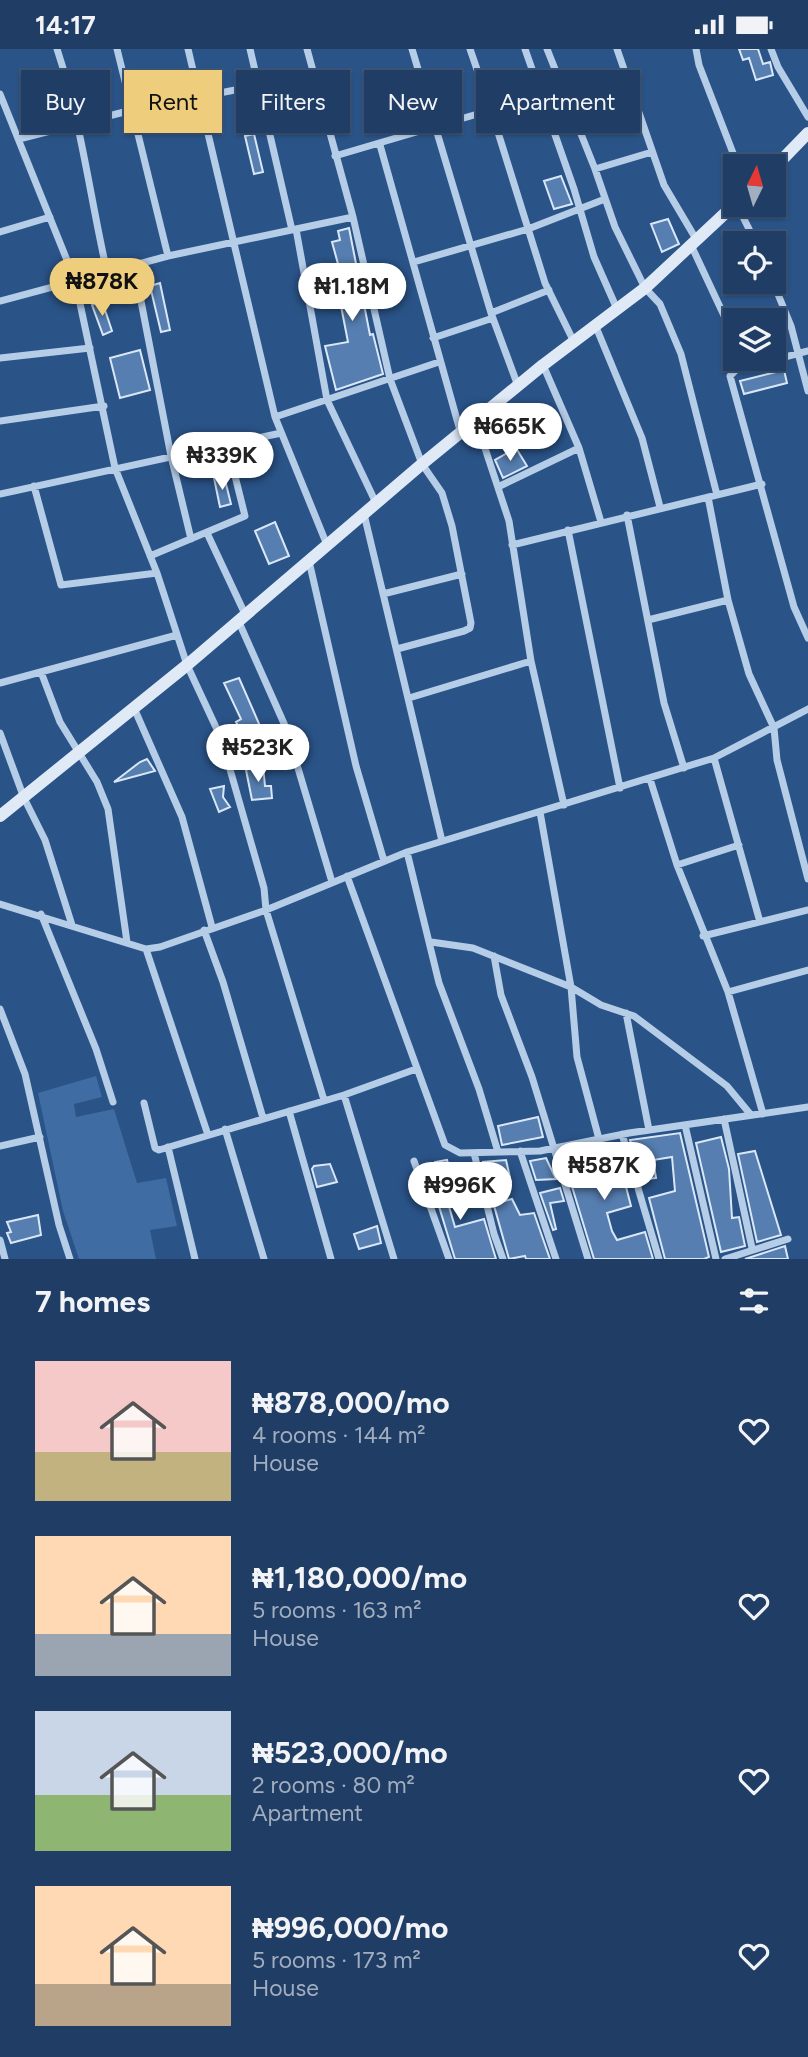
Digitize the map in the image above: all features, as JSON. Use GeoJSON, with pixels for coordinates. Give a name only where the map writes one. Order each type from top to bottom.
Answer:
{"type":"FeatureCollection","features":[{"type":"Feature","properties":{"kind":"street"},"geometry":{"type":"LineString","coordinates":[[57,49],[63,70]]}},
{"type":"Feature","properties":{"kind":"street"},"geometry":{"type":"LineString","coordinates":[[117,49],[124,77]]}},
{"type":"Feature","properties":{"kind":"street"},"geometry":{"type":"LineString","coordinates":[[188,49],[193,70]]}},
{"type":"Feature","properties":{"kind":"street"},"geometry":{"type":"LineString","coordinates":[[250,49],[253,70]]}},
{"type":"Feature","properties":{"kind":"street"},"geometry":{"type":"LineString","coordinates":[[307,49],[314,70]]}},
{"type":"Feature","properties":{"kind":"street"},"geometry":{"type":"LineString","coordinates":[[412,49],[418,70]]}},
{"type":"Feature","properties":{"kind":"street"},"geometry":{"type":"LineString","coordinates":[[470,49],[477,70]]}},
{"type":"Feature","properties":{"kind":"street"},"geometry":{"type":"LineString","coordinates":[[525,49],[594,257],[617,309]]}},
{"type":"Feature","properties":{"kind":"street"},"geometry":{"type":"LineString","coordinates":[[548,49],[596,169],[615,227],[645,288],[660,304],[681,354],[712,496],[728,600],[750,674],[774,728],[777,760],[808,879]]}},
{"type":"Feature","properties":{"kind":"street"},"geometry":{"type":"LineString","coordinates":[[617,49],[664,185],[693,242],[723,311]]}},
{"type":"Feature","properties":{"kind":"street"},"geometry":{"type":"LineString","coordinates":[[696,49],[699,65],[733,154]]}},
{"type":"Feature","properties":{"kind":"street"},"geometry":{"type":"LineString","coordinates":[[771,49],[778,67],[808,117]]}},
{"type":"Feature","properties":{"kind":"street"},"geometry":{"type":"LineString","coordinates":[[0,94],[75,280],[104,406],[115,468],[157,573],[187,665],[221,738],[264,888],[266,910],[324,1100]]}},
{"type":"Feature","properties":{"kind":"street"},"geometry":{"type":"LineString","coordinates":[[19,139],[43,133]]}},
{"type":"Feature","properties":{"kind":"street"},"geometry":{"type":"LineString","coordinates":[[80,133],[90,198],[107,272]]}},
{"type":"Feature","properties":{"kind":"street"},"geometry":{"type":"LineString","coordinates":[[138,133],[168,256]]}},
{"type":"Feature","properties":{"kind":"street"},"geometry":{"type":"LineString","coordinates":[[208,133],[275,417],[327,545]]}},
{"type":"Feature","properties":{"kind":"street"},"geometry":{"type":"LineString","coordinates":[[268,133],[294,230],[327,400],[376,503]]}},
{"type":"Feature","properties":{"kind":"street"},"geometry":{"type":"LineString","coordinates":[[329,133],[353,217],[390,379],[422,464],[442,493],[452,526],[470,628],[397,649]]}},
{"type":"Feature","properties":{"kind":"street"},"geometry":{"type":"LineString","coordinates":[[335,156],[422,133]]}},
{"type":"Feature","properties":{"kind":"street"},"geometry":{"type":"LineString","coordinates":[[437,133],[492,316],[518,386]]}},
{"type":"Feature","properties":{"kind":"street"},"geometry":{"type":"LineString","coordinates":[[498,133],[549,291],[574,342]]}},
{"type":"Feature","properties":{"kind":"street"},"geometry":{"type":"LineString","coordinates":[[786,156],[808,133]]}},
{"type":"Feature","properties":{"kind":"street"},"geometry":{"type":"LineString","coordinates":[[380,145],[461,434]]}},
{"type":"Feature","properties":{"kind":"street"},"geometry":{"type":"LineString","coordinates":[[596,169],[652,152]]}},
{"type":"Feature","properties":{"kind":"street"},"geometry":{"type":"LineString","coordinates":[[414,262],[528,229],[605,199]]}},
{"type":"Feature","properties":{"kind":"street"},"geometry":{"type":"LineString","coordinates":[[0,232],[50,216]]}},
{"type":"Feature","properties":{"kind":"street"},"geometry":{"type":"LineString","coordinates":[[0,816],[187,665],[422,464],[543,365],[645,288],[723,216]]}},
{"type":"Feature","properties":{"kind":"street"},"geometry":{"type":"LineString","coordinates":[[0,301],[168,256],[353,217]]}},
{"type":"Feature","properties":{"kind":"street"},"geometry":{"type":"LineString","coordinates":[[134,265],[171,456],[191,539]]}},
{"type":"Feature","properties":{"kind":"street"},"geometry":{"type":"LineString","coordinates":[[433,338],[549,291]]}},
{"type":"Feature","properties":{"kind":"street"},"geometry":{"type":"LineString","coordinates":[[778,294],[804,352],[808,391]]}},
{"type":"Feature","properties":{"kind":"street"},"geometry":{"type":"LineString","coordinates":[[596,327],[642,438],[660,507]]}},
{"type":"Feature","properties":{"kind":"street"},"geometry":{"type":"LineString","coordinates":[[0,358],[90,348]]}},
{"type":"Feature","properties":{"kind":"street"},"geometry":{"type":"LineString","coordinates":[[786,355],[804,352]]}},
{"type":"Feature","properties":{"kind":"street"},"geometry":{"type":"LineString","coordinates":[[275,417],[439,362]]}},
{"type":"Feature","properties":{"kind":"street"},"geometry":{"type":"LineString","coordinates":[[543,365],[579,448],[601,522]]}},
{"type":"Feature","properties":{"kind":"street"},"geometry":{"type":"LineString","coordinates":[[734,371],[731,381],[762,484],[794,607],[808,638]]}},
{"type":"Feature","properties":{"kind":"street"},"geometry":{"type":"LineString","coordinates":[[0,421],[104,406]]}},
{"type":"Feature","properties":{"kind":"street"},"geometry":{"type":"LineString","coordinates":[[476,421],[500,486],[531,661],[564,805]]}},
{"type":"Feature","properties":{"kind":"street"},"geometry":{"type":"LineString","coordinates":[[0,494],[281,433]]}},
{"type":"Feature","properties":{"kind":"street"},"geometry":{"type":"LineString","coordinates":[[150,556],[245,516],[227,444]]}},
{"type":"Feature","properties":{"kind":"street"},"geometry":{"type":"LineString","coordinates":[[500,486],[579,448]]}},
{"type":"Feature","properties":{"kind":"street"},"geometry":{"type":"LineString","coordinates":[[512,545],[762,484]]}},
{"type":"Feature","properties":{"kind":"street"},"geometry":{"type":"LineString","coordinates":[[34,486],[61,585],[157,573]]}},
{"type":"Feature","properties":{"kind":"street"},"geometry":{"type":"LineString","coordinates":[[364,513],[442,841]]}},
{"type":"Feature","properties":{"kind":"street"},"geometry":{"type":"LineString","coordinates":[[628,515],[664,703],[684,768]]}},
{"type":"Feature","properties":{"kind":"street"},"geometry":{"type":"LineString","coordinates":[[568,530],[620,788]]}},
{"type":"Feature","properties":{"kind":"street"},"geometry":{"type":"LineString","coordinates":[[207,533],[286,728],[332,882]]}},
{"type":"Feature","properties":{"kind":"street"},"geometry":{"type":"LineString","coordinates":[[308,561],[356,766],[384,861]]}},
{"type":"Feature","properties":{"kind":"street"},"geometry":{"type":"LineString","coordinates":[[383,594],[462,574]]}},
{"type":"Feature","properties":{"kind":"street"},"geometry":{"type":"LineString","coordinates":[[648,620],[728,600]]}},
{"type":"Feature","properties":{"kind":"street"},"geometry":{"type":"LineString","coordinates":[[0,683],[177,635]]}},
{"type":"Feature","properties":{"kind":"street"},"geometry":{"type":"LineString","coordinates":[[409,698],[531,661]]}},
{"type":"Feature","properties":{"kind":"street"},"geometry":{"type":"LineString","coordinates":[[41,672],[60,722],[81,753],[108,809],[127,942]]}},
{"type":"Feature","properties":{"kind":"street"},"geometry":{"type":"LineString","coordinates":[[134,708],[182,817],[212,927]]}},
{"type":"Feature","properties":{"kind":"street"},"geometry":{"type":"LineString","coordinates":[[0,904],[41,914],[146,949],[160,947],[266,910],[407,852],[714,758],[808,709]]}},
{"type":"Feature","properties":{"kind":"street"},"geometry":{"type":"LineString","coordinates":[[0,733],[24,798],[45,840],[72,925]]}},
{"type":"Feature","properties":{"kind":"street"},"geometry":{"type":"LineString","coordinates":[[714,758],[760,922]]}},
{"type":"Feature","properties":{"kind":"street"},"geometry":{"type":"LineString","coordinates":[[650,779],[677,865],[728,992],[762,1114]]}},
{"type":"Feature","properties":{"kind":"street"},"geometry":{"type":"LineString","coordinates":[[540,812],[571,987],[578,1057],[599,1139]]}},
{"type":"Feature","properties":{"kind":"street"},"geometry":{"type":"LineString","coordinates":[[677,865],[738,845]]}},
{"type":"Feature","properties":{"kind":"street"},"geometry":{"type":"LineString","coordinates":[[407,852],[439,983],[479,1089],[498,1152]]}},
{"type":"Feature","properties":{"kind":"street"},"geometry":{"type":"LineString","coordinates":[[347,876],[416,1069],[445,1145],[451,1151],[474,1153],[553,1148],[622,1134],[808,1107]]}},
{"type":"Feature","properties":{"kind":"street"},"geometry":{"type":"LineString","coordinates":[[704,936],[808,910]]}},
{"type":"Feature","properties":{"kind":"street"},"geometry":{"type":"LineString","coordinates":[[41,914],[96,1049],[113,1102]]}},
{"type":"Feature","properties":{"kind":"street"},"geometry":{"type":"LineString","coordinates":[[204,930],[223,982],[263,1118]]}},
{"type":"Feature","properties":{"kind":"street"},"geometry":{"type":"LineString","coordinates":[[430,942],[472,948],[494,955],[571,987],[601,1005],[626,1013],[655,1030],[727,1086],[751,1115]]}},
{"type":"Feature","properties":{"kind":"street"},"geometry":{"type":"LineString","coordinates":[[146,949],[208,1135]]}},
{"type":"Feature","properties":{"kind":"street"},"geometry":{"type":"LineString","coordinates":[[494,955],[501,995],[532,1077],[589,1259]]}},
{"type":"Feature","properties":{"kind":"street"},"geometry":{"type":"LineString","coordinates":[[728,992],[808,970]]}},
{"type":"Feature","properties":{"kind":"street"},"geometry":{"type":"LineString","coordinates":[[0,1009],[25,1074],[69,1259]]}},
{"type":"Feature","properties":{"kind":"street"},"geometry":{"type":"LineString","coordinates":[[626,1013],[649,1130]]}},
{"type":"Feature","properties":{"kind":"street"},"geometry":{"type":"LineString","coordinates":[[144,1103],[155,1148],[159,1150],[344,1095],[416,1069]]}},
{"type":"Feature","properties":{"kind":"street"},"geometry":{"type":"LineString","coordinates":[[344,1095],[394,1259]]}},
{"type":"Feature","properties":{"kind":"street"},"geometry":{"type":"LineString","coordinates":[[289,1111],[331,1259]]}},
{"type":"Feature","properties":{"kind":"street"},"geometry":{"type":"LineString","coordinates":[[724,1119],[752,1248]]}},
{"type":"Feature","properties":{"kind":"street"},"geometry":{"type":"LineString","coordinates":[[685,1125],[716,1259]]}},
{"type":"Feature","properties":{"kind":"street"},"geometry":{"type":"LineString","coordinates":[[225,1129],[264,1259]]}},
{"type":"Feature","properties":{"kind":"street"},"geometry":{"type":"LineString","coordinates":[[622,1134],[659,1259]]}},
{"type":"Feature","properties":{"kind":"street"},"geometry":{"type":"LineString","coordinates":[[0,1146],[40,1137]]}},
{"type":"Feature","properties":{"kind":"street"},"geometry":{"type":"LineString","coordinates":[[168,1147],[195,1259]]}},
{"type":"Feature","properties":{"kind":"street"},"geometry":{"type":"LineString","coordinates":[[520,1151],[556,1259]]}},
{"type":"Feature","properties":{"kind":"street"},"geometry":{"type":"LineString","coordinates":[[474,1153],[503,1259]]}},
{"type":"Feature","properties":{"kind":"street"},"geometry":{"type":"LineString","coordinates":[[414,1160],[449,1259]]}},
{"type":"Feature","properties":{"kind":"street"},"geometry":{"type":"LineString","coordinates":[[725,1259],[752,1248],[788,1239]]}},
{"type":"Feature","properties":{"kind":"street"},"geometry":{"type":"LineString","coordinates":[[0,1240],[5,1259]]}},
{"type":"Feature","properties":{"kind":"shaded area"},"geometry":{"type":"Polygon","coordinates":[[[96,1076],[102,1097],[74,1104],[76,1117],[114,1109],[137,1183],[166,1178],[177,1226],[150,1230],[156,1259],[79,1259],[63,1211],[38,1093],[96,1076]]]}},
{"type":"Feature","properties":{"kind":"building"},"geometry":{"type":"Polygon","coordinates":[[[739,49],[758,49],[763,64],[770,62],[773,75],[756,80],[749,58],[743,60],[739,49]]]}},
{"type":"Feature","properties":{"kind":"building"},"geometry":{"type":"Polygon","coordinates":[[[254,134],[263,172],[254,174],[245,136],[254,134]]]}},
{"type":"Feature","properties":{"kind":"building"},"geometry":{"type":"Polygon","coordinates":[[[561,176],[572,204],[554,209],[544,181],[561,176]]]}},
{"type":"Feature","properties":{"kind":"building"},"geometry":{"type":"Polygon","coordinates":[[[668,219],[679,244],[662,252],[651,224],[668,219]]]}},
{"type":"Feature","properties":{"kind":"building"},"geometry":{"type":"Polygon","coordinates":[[[349,228],[370,335],[373,334],[383,374],[336,390],[325,346],[348,342],[333,265],[338,264],[332,242],[340,240],[338,231],[349,228]]]}},
{"type":"Feature","properties":{"kind":"building"},"geometry":{"type":"Polygon","coordinates":[[[160,283],[170,330],[161,332],[150,286],[160,283]]]}},
{"type":"Feature","properties":{"kind":"building"},"geometry":{"type":"Polygon","coordinates":[[[102,301],[112,331],[103,335],[92,305],[102,301]]]}},
{"type":"Feature","properties":{"kind":"building"},"geometry":{"type":"Polygon","coordinates":[[[140,350],[150,390],[120,398],[110,358],[140,350]]]}},
{"type":"Feature","properties":{"kind":"building"},"geometry":{"type":"Polygon","coordinates":[[[784,371],[787,383],[744,394],[740,381],[784,371]]]}},
{"type":"Feature","properties":{"kind":"building"},"geometry":{"type":"Polygon","coordinates":[[[516,448],[527,466],[503,478],[495,460],[516,448]]]}},
{"type":"Feature","properties":{"kind":"building"},"geometry":{"type":"Polygon","coordinates":[[[224,476],[231,504],[220,507],[214,478],[224,476]]]}},
{"type":"Feature","properties":{"kind":"building"},"geometry":{"type":"Polygon","coordinates":[[[275,522],[289,556],[269,564],[255,531],[275,522]]]}},
{"type":"Feature","properties":{"kind":"building"},"geometry":{"type":"Polygon","coordinates":[[[239,678],[263,738],[246,742],[236,722],[241,719],[224,683],[239,678]]]}},
{"type":"Feature","properties":{"kind":"building"},"geometry":{"type":"Polygon","coordinates":[[[147,759],[155,771],[114,782],[140,762],[147,759]]]}},
{"type":"Feature","properties":{"kind":"building"},"geometry":{"type":"Polygon","coordinates":[[[263,765],[265,786],[271,786],[272,798],[252,800],[246,770],[263,765]]]}},
{"type":"Feature","properties":{"kind":"building"},"geometry":{"type":"Polygon","coordinates":[[[224,786],[223,797],[230,807],[219,812],[210,789],[224,786]]]}},
{"type":"Feature","properties":{"kind":"building"},"geometry":{"type":"Polygon","coordinates":[[[538,1117],[543,1137],[502,1145],[498,1126],[538,1117]]]}},
{"type":"Feature","properties":{"kind":"building"},"geometry":{"type":"Polygon","coordinates":[[[680,1133],[709,1257],[704,1259],[665,1259],[649,1198],[675,1191],[672,1157],[653,1160],[656,1178],[642,1180],[630,1140],[680,1133]]]}},
{"type":"Feature","properties":{"kind":"building"},"geometry":{"type":"Polygon","coordinates":[[[721,1137],[729,1169],[732,1218],[739,1217],[745,1246],[721,1252],[696,1143],[721,1137]]]}},
{"type":"Feature","properties":{"kind":"building"},"geometry":{"type":"Polygon","coordinates":[[[619,1144],[630,1182],[625,1183],[631,1206],[607,1213],[612,1231],[617,1240],[645,1232],[653,1259],[594,1259],[563,1157],[619,1144]]]}},
{"type":"Feature","properties":{"kind":"building"},"geometry":{"type":"Polygon","coordinates":[[[755,1151],[781,1235],[757,1242],[738,1154],[755,1151]]]}},
{"type":"Feature","properties":{"kind":"building"},"geometry":{"type":"Polygon","coordinates":[[[546,1158],[556,1179],[536,1180],[530,1161],[546,1158]]]}},
{"type":"Feature","properties":{"kind":"building"},"geometry":{"type":"Polygon","coordinates":[[[447,1160],[454,1182],[443,1186],[455,1227],[484,1219],[496,1259],[455,1259],[434,1190],[431,1190],[427,1179],[435,1177],[435,1162],[447,1160]]]}},
{"type":"Feature","properties":{"kind":"building"},"geometry":{"type":"Polygon","coordinates":[[[506,1160],[511,1182],[488,1184],[483,1162],[506,1160]]]}},
{"type":"Feature","properties":{"kind":"building"},"geometry":{"type":"Polygon","coordinates":[[[330,1164],[337,1182],[317,1187],[312,1169],[314,1166],[330,1164]]]}},
{"type":"Feature","properties":{"kind":"building"},"geometry":{"type":"Polygon","coordinates":[[[560,1188],[564,1201],[550,1203],[556,1229],[553,1230],[540,1193],[560,1188]]]}},
{"type":"Feature","properties":{"kind":"building"},"geometry":{"type":"Polygon","coordinates":[[[491,1195],[497,1203],[512,1199],[520,1215],[534,1213],[550,1259],[526,1259],[525,1256],[509,1259],[491,1195]]]}},
{"type":"Feature","properties":{"kind":"building"},"geometry":{"type":"Polygon","coordinates":[[[38,1215],[41,1235],[11,1243],[7,1222],[38,1215]]]}},
{"type":"Feature","properties":{"kind":"building"},"geometry":{"type":"Polygon","coordinates":[[[377,1226],[381,1243],[359,1249],[354,1234],[377,1226]]]}},
{"type":"Feature","properties":{"kind":"building"},"geometry":{"type":"Polygon","coordinates":[[[785,1246],[788,1259],[745,1259],[785,1246]]]}}]}
